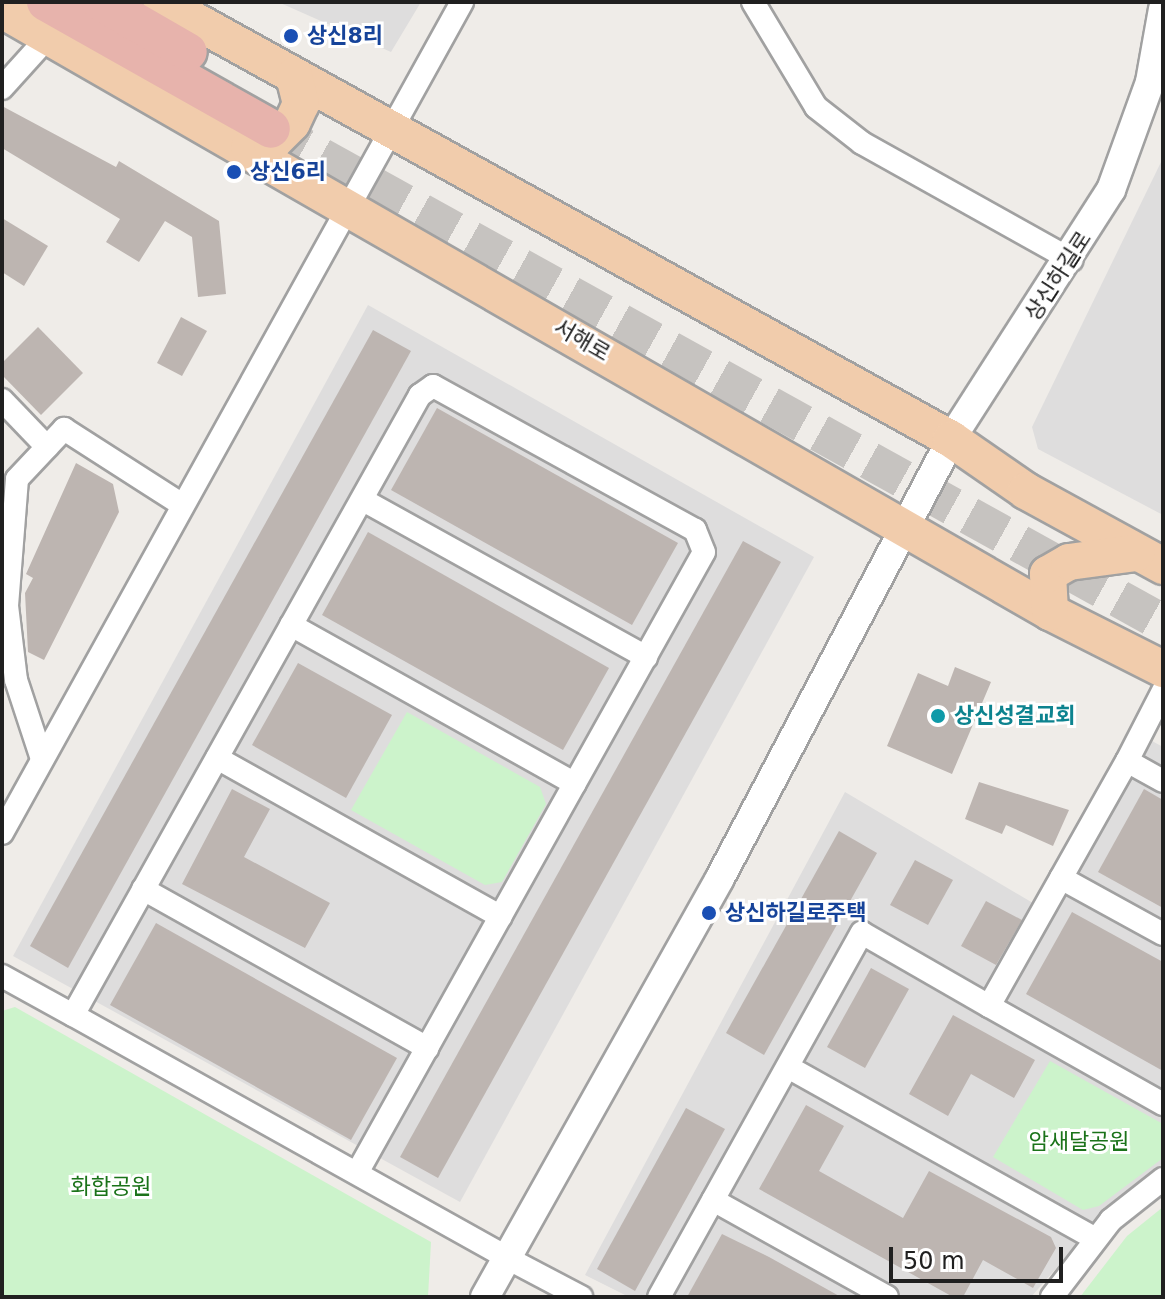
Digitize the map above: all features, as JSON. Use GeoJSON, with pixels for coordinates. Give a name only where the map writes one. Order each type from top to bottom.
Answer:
{"type":"FeatureCollection","features":[{"type":"Feature","properties":{"kind":"highway","name":"서해로"},"geometry":{"type":"LineString","coordinates":[[101,2],[274,115]]}},
{"type":"Feature","properties":{"kind":"highway","name":"서해로"},"geometry":{"type":"LineString","coordinates":[[47,19],[274,115]]}},
{"type":"Feature","properties":{"kind":"main road","name":"서해로"},"geometry":{"type":"LineString","coordinates":[[161,2],[274,115],[344,204],[906,523],[1050,612],[1163,669]]}},
{"type":"Feature","properties":{"kind":"main road","name":"서해로"},"geometry":{"type":"LineString","coordinates":[[2,10],[47,19]]}},
{"type":"Feature","properties":{"kind":"main road","name":"서해로"},"geometry":{"type":"LineString","coordinates":[[274,115],[389,127],[951,439],[1150,560]]}},
{"type":"Feature","properties":{"kind":"main road"},"geometry":{"type":"LineString","coordinates":[[1050,612],[1048,574],[1069,562],[1150,560]]}},
{"type":"Feature","properties":{"kind":"street"},"geometry":{"type":"LineString","coordinates":[[2,833],[344,204],[462,2]]}},
{"type":"Feature","properties":{"kind":"street"},"geometry":{"type":"LineString","coordinates":[[753,2],[816,107],[862,143],[1071,260]]}},
{"type":"Feature","properties":{"kind":"street","name":"상신하길로"},"geometry":{"type":"LineString","coordinates":[[485,1297],[720,878],[951,439],[1071,260],[1116,176],[1150,82],[1163,9]]}},
{"type":"Feature","properties":{"kind":"street"},"geometry":{"type":"LineString","coordinates":[[2,88],[47,19]]}},
{"type":"Feature","properties":{"kind":"street"},"geometry":{"type":"LineString","coordinates":[[73,1015],[423,390],[433,386],[460,400],[703,539],[701,559],[357,1173]]}},
{"type":"Feature","properties":{"kind":"street"},"geometry":{"type":"LineString","coordinates":[[2,400],[47,447]]}},
{"type":"Feature","properties":{"kind":"street"},"geometry":{"type":"LineString","coordinates":[[42,759],[16,680],[5,625],[7,520],[17,479],[64,429],[181,504]]}},
{"type":"Feature","properties":{"kind":"street"},"geometry":{"type":"LineString","coordinates":[[363,500],[646,657]]}},
{"type":"Feature","properties":{"kind":"street"},"geometry":{"type":"LineString","coordinates":[[291,625],[575,784]]}},
{"type":"Feature","properties":{"kind":"street"},"geometry":{"type":"LineString","coordinates":[[989,1006],[1163,691]]}},
{"type":"Feature","properties":{"kind":"street"},"geometry":{"type":"LineString","coordinates":[[217,758],[501,917]]}},
{"type":"Feature","properties":{"kind":"street"},"geometry":{"type":"LineString","coordinates":[[1127,761],[1163,781]]}},
{"type":"Feature","properties":{"kind":"street"},"geometry":{"type":"LineString","coordinates":[[1061,878],[1163,934]]}},
{"type":"Feature","properties":{"kind":"street"},"geometry":{"type":"LineString","coordinates":[[143,889],[428,1048]]}},
{"type":"Feature","properties":{"kind":"street"},"geometry":{"type":"LineString","coordinates":[[659,1297],[862,933],[1163,1104]]}},
{"type":"Feature","properties":{"kind":"street"},"geometry":{"type":"LineString","coordinates":[[2,976],[581,1297]]}},
{"type":"Feature","properties":{"kind":"street"},"geometry":{"type":"LineString","coordinates":[[788,1067],[1094,1238]]}},
{"type":"Feature","properties":{"kind":"street"},"geometry":{"type":"LineString","coordinates":[[1052,1297],[1094,1238],[1163,1179]]}},
{"type":"Feature","properties":{"kind":"street"},"geometry":{"type":"LineString","coordinates":[[713,1200],[887,1297]]}},
{"type":"Feature","properties":{"kind":"shaded area"},"geometry":{"type":"Polygon","coordinates":[[[278,2],[421,2],[391,52],[278,2]]]}},
{"type":"Feature","properties":{"kind":"shaded area"},"geometry":{"type":"Polygon","coordinates":[[[1163,158],[1163,515],[1038,449],[1032,427],[1163,158]]]}},
{"type":"Feature","properties":{"kind":"shaded area"},"geometry":{"type":"Polygon","coordinates":[[[368,305],[814,557],[460,1202],[13,956],[368,305]]]}},
{"type":"Feature","properties":{"kind":"shaded area"},"geometry":{"type":"Polygon","coordinates":[[[1132,730],[1163,747],[1163,1177],[1109,1208],[1031,1297],[629,1297],[585,1275],[845,792],[1038,906],[1132,730]]]}},
{"type":"Feature","properties":{"kind":"green space"},"geometry":{"type":"Polygon","coordinates":[[[407,712],[540,787],[546,804],[502,882],[485,885],[351,810],[407,712]]]}},
{"type":"Feature","properties":{"kind":"green space","name":"화합공원"},"geometry":{"type":"Polygon","coordinates":[[[15,1007],[431,1242],[428,1297],[2,1297],[2,1011],[15,1007]]]}},
{"type":"Feature","properties":{"kind":"green space","name":"암새달공원"},"geometry":{"type":"Polygon","coordinates":[[[1050,1061],[1163,1124],[1163,1158],[1099,1206],[1083,1210],[993,1157],[1050,1061]]]}},
{"type":"Feature","properties":{"kind":"green space"},"geometry":{"type":"Polygon","coordinates":[[[1163,1207],[1163,1297],[1080,1297],[1127,1236],[1163,1207]]]}},
{"type":"Feature","properties":{"kind":"building"},"geometry":{"type":"Polygon","coordinates":[[[2,106],[116,167],[119,161],[219,221],[226,294],[198,297],[192,237],[165,221],[139,262],[106,242],[120,219],[2,148],[2,106]]]}},
{"type":"Feature","properties":{"kind":"building"},"geometry":{"type":"Polygon","coordinates":[[[2,218],[48,246],[24,286],[2,272],[2,218]]]}},
{"type":"Feature","properties":{"kind":"building"},"geometry":{"type":"Polygon","coordinates":[[[181,317],[207,331],[182,376],[157,363],[181,317]]]}},
{"type":"Feature","properties":{"kind":"building"},"geometry":{"type":"Polygon","coordinates":[[[38,327],[83,373],[41,415],[2,375],[2,363],[38,327]]]}},
{"type":"Feature","properties":{"kind":"building"},"geometry":{"type":"Polygon","coordinates":[[[373,330],[411,351],[68,968],[30,946],[373,330]]]}},
{"type":"Feature","properties":{"kind":"building"},"geometry":{"type":"Polygon","coordinates":[[[437,408],[678,543],[632,625],[391,490],[437,408]]]}},
{"type":"Feature","properties":{"kind":"building"},"geometry":{"type":"Polygon","coordinates":[[[76,463],[113,484],[119,512],[44,660],[28,652],[25,593],[33,578],[26,574],[76,463]]]}},
{"type":"Feature","properties":{"kind":"building"},"geometry":{"type":"Polygon","coordinates":[[[368,532],[609,668],[563,750],[322,615],[368,532]]]}},
{"type":"Feature","properties":{"kind":"building"},"geometry":{"type":"Polygon","coordinates":[[[743,541],[781,562],[438,1178],[400,1157],[743,541]]]}},
{"type":"Feature","properties":{"kind":"building"},"geometry":{"type":"Polygon","coordinates":[[[298,663],[392,715],[346,798],[252,745],[298,663]]]}},
{"type":"Feature","properties":{"kind":"building","name":"상신성결교회"},"geometry":{"type":"Polygon","coordinates":[[[955,667],[991,682],[952,774],[887,746],[918,673],[948,686],[955,667]]]}},
{"type":"Feature","properties":{"kind":"building"},"geometry":{"type":"Polygon","coordinates":[[[979,782],[1069,810],[1053,846],[1006,825],[1002,834],[965,819],[979,782]]]}},
{"type":"Feature","properties":{"kind":"building"},"geometry":{"type":"Polygon","coordinates":[[[232,789],[270,809],[244,857],[330,903],[305,948],[182,884],[232,789]]]}},
{"type":"Feature","properties":{"kind":"building"},"geometry":{"type":"Polygon","coordinates":[[[1144,789],[1163,800],[1163,908],[1098,872],[1144,789]]]}},
{"type":"Feature","properties":{"kind":"building"},"geometry":{"type":"Polygon","coordinates":[[[839,831],[877,853],[764,1055],[726,1033],[839,831]]]}},
{"type":"Feature","properties":{"kind":"building"},"geometry":{"type":"Polygon","coordinates":[[[915,860],[953,880],[928,925],[890,905],[915,860]]]}},
{"type":"Feature","properties":{"kind":"building"},"geometry":{"type":"Polygon","coordinates":[[[986,901],[1022,920],[996,965],[961,946],[986,901]]]}},
{"type":"Feature","properties":{"kind":"building"},"geometry":{"type":"Polygon","coordinates":[[[1072,912],[1163,962],[1163,1071],[1026,994],[1072,912]]]}},
{"type":"Feature","properties":{"kind":"building"},"geometry":{"type":"Polygon","coordinates":[[[156,923],[397,1058],[351,1140],[110,1005],[156,923]]]}},
{"type":"Feature","properties":{"kind":"building"},"geometry":{"type":"Polygon","coordinates":[[[871,968],[909,989],[865,1068],[827,1047],[871,968]]]}},
{"type":"Feature","properties":{"kind":"building"},"geometry":{"type":"Polygon","coordinates":[[[953,1015],[1035,1060],[1014,1098],[971,1074],[948,1116],[909,1094],[953,1015]]]}},
{"type":"Feature","properties":{"kind":"building"},"geometry":{"type":"Polygon","coordinates":[[[806,1105],[844,1126],[819,1171],[903,1218],[929,1171],[1051,1237],[1056,1248],[1033,1288],[983,1260],[963,1297],[953,1297],[759,1189],[806,1105]]]}},
{"type":"Feature","properties":{"kind":"building"},"geometry":{"type":"Polygon","coordinates":[[[686,1108],[725,1129],[635,1291],[597,1269],[686,1108]]]}},
{"type":"Feature","properties":{"kind":"building"},"geometry":{"type":"Polygon","coordinates":[[[722,1234],[769,1257],[841,1297],[687,1297],[722,1234]]]}},
{"type":"Feature","properties":{"kind":"tunnel"},"geometry":{"type":"LineString","coordinates":[[271,129],[1163,623]]}},
{"type":"Feature","properties":{"kind":"place","name":"상신8리"},"geometry":{"type":"Point","coordinates":[291,36]}},
{"type":"Feature","properties":{"kind":"place","name":"상신6리"},"geometry":{"type":"Point","coordinates":[234,172]}},
{"type":"Feature","properties":{"kind":"place","name":"상신성결교회"},"geometry":{"type":"Point","coordinates":[938,716]}},
{"type":"Feature","properties":{"kind":"place","name":"상신하길로주택"},"geometry":{"type":"Point","coordinates":[709,913]}}]}
